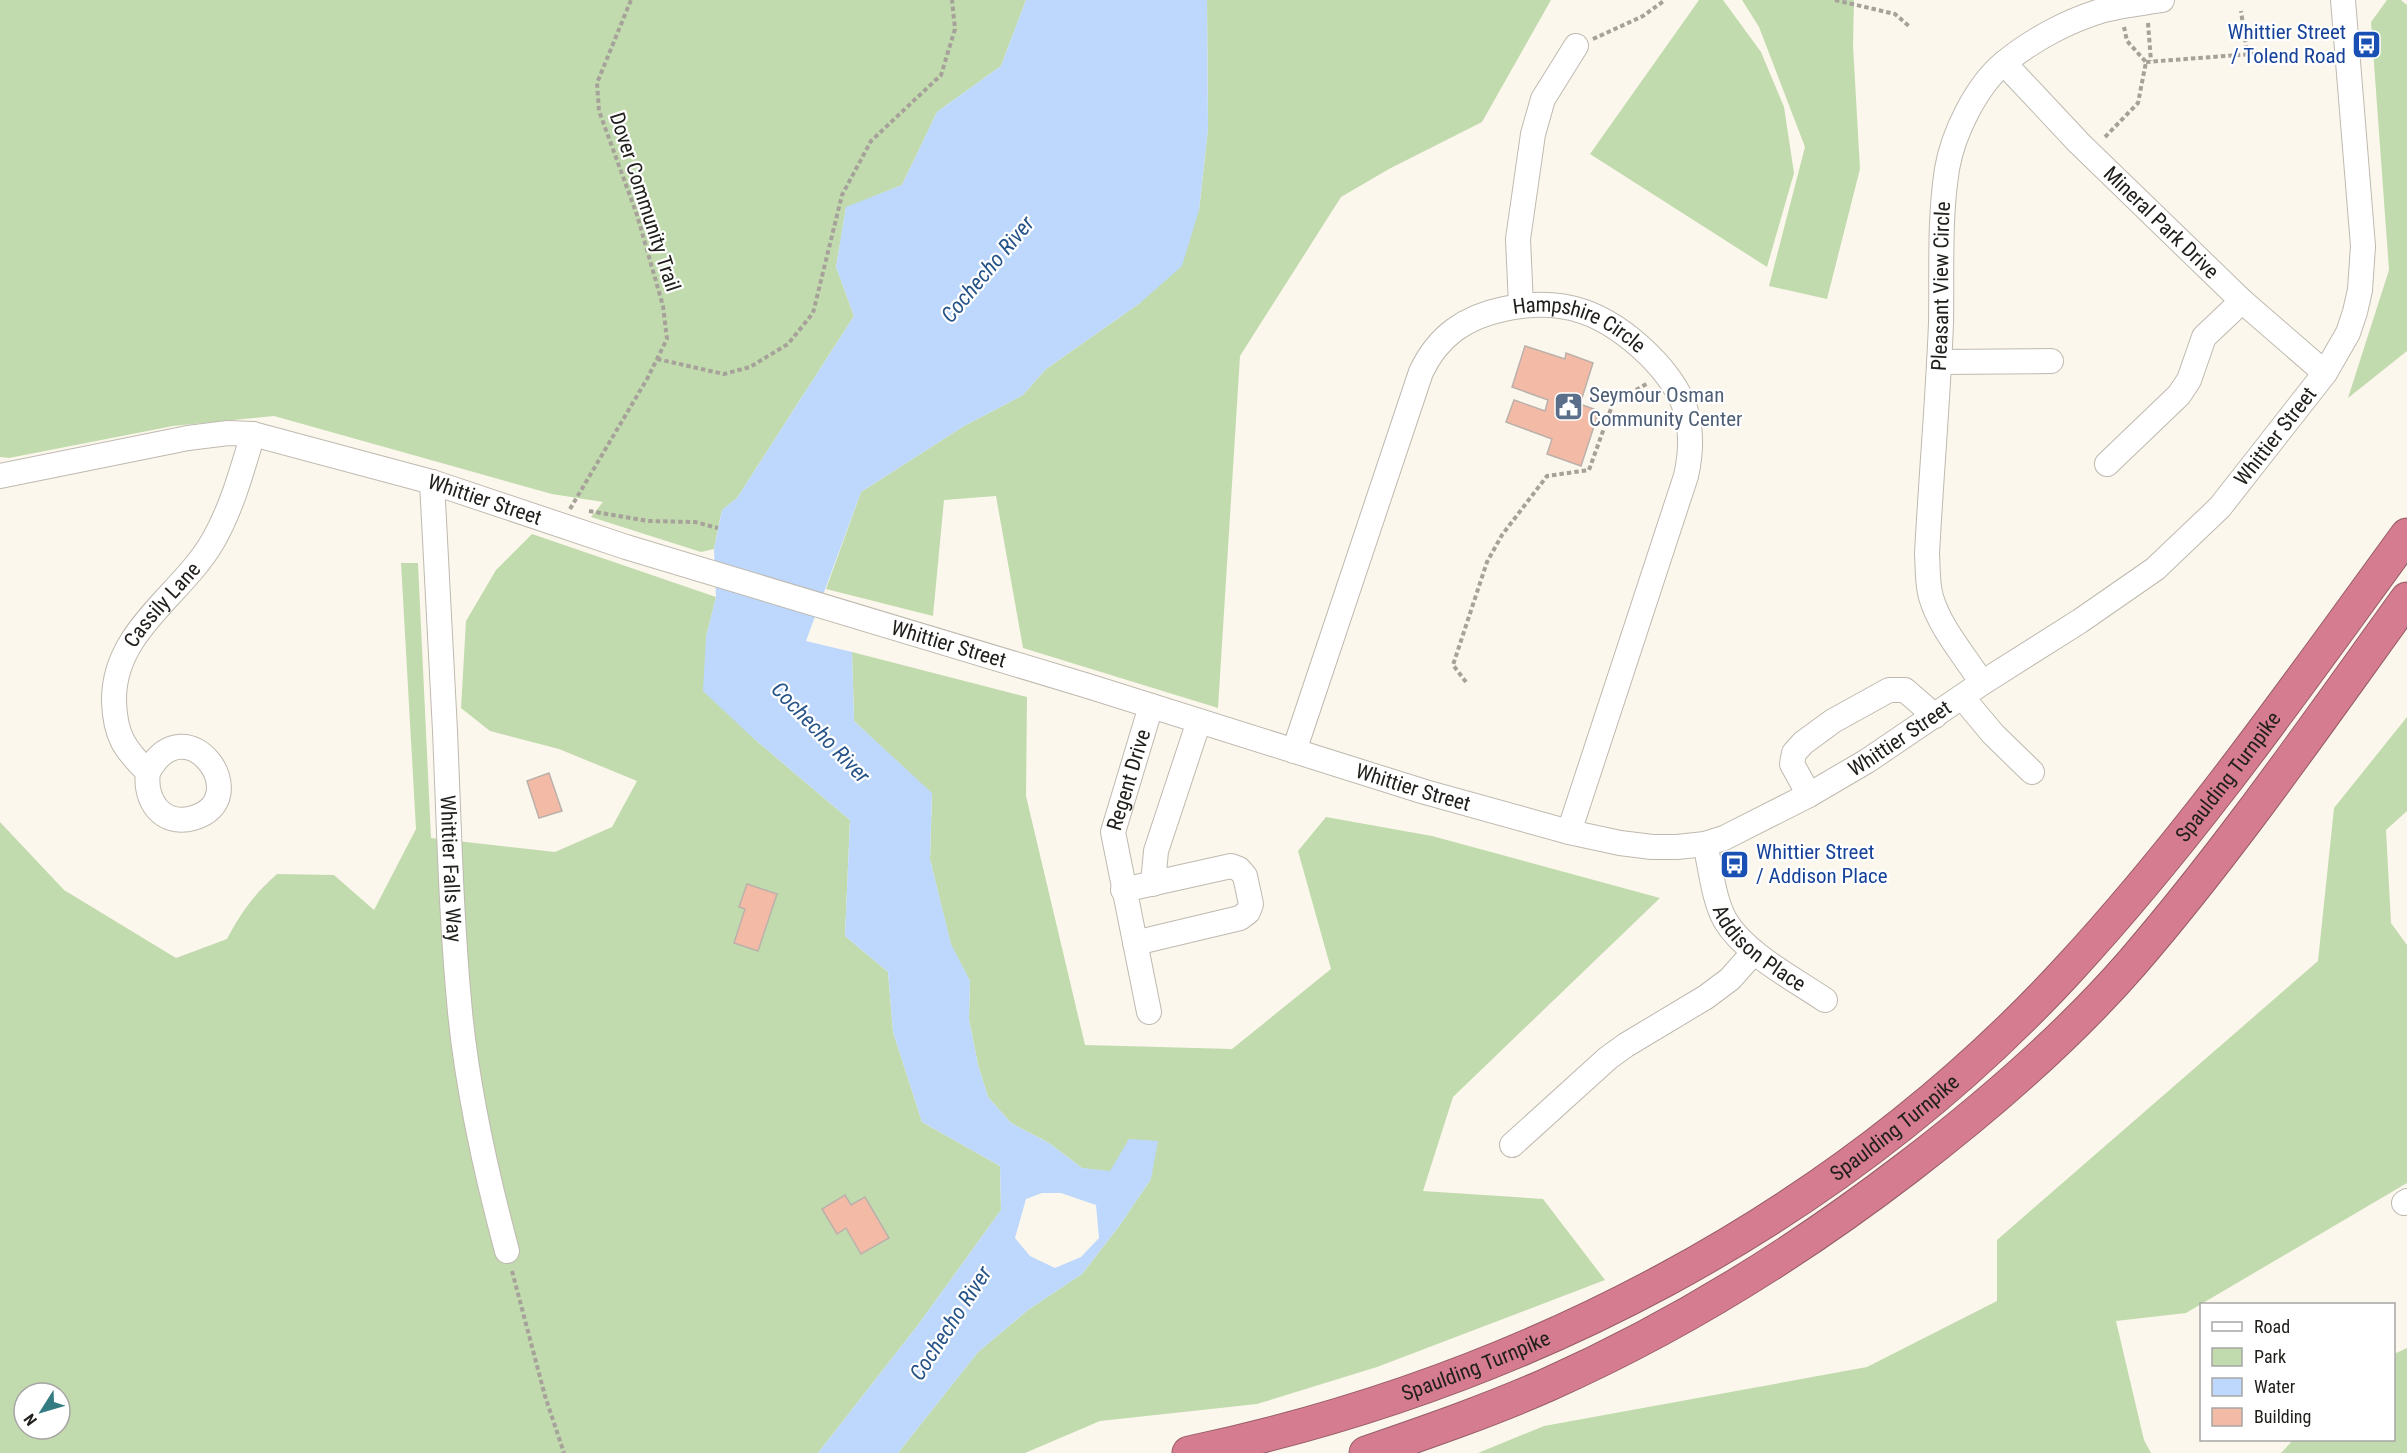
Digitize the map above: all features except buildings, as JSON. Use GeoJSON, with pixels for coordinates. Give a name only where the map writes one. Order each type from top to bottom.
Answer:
{"type":"FeatureCollection","features":[{"type":"Feature","properties":{"kind":"highway","name":"Spaulding Turnpike"},"geometry":{"type":"LineString","coordinates":[[1190,1453],[1305,1426],[1371,1406],[1456,1376],[1563,1332],[1697,1263],[1804,1196],[1859,1155],[1967,1069],[2058,980],[2104,929],[2221,785],[2407,535]]}},
{"type":"Feature","properties":{"kind":"highway","name":"Spaulding Turnpike"},"geometry":{"type":"LineString","coordinates":[[1366,1453],[1452,1424],[1547,1385],[1659,1330],[1715,1299],[1871,1196],[1996,1098],[2042,1056],[2131,964],[2236,832],[2407,599]]}},
{"type":"Feature","properties":{"kind":"street","name":"Whittier Street"},"geometry":{"type":"LineString","coordinates":[[0,476],[188,438],[228,433],[253,434],[432,482],[699,569],[1151,706],[1369,776],[1569,832],[1620,843],[1652,847],[1705,844],[1749,827],[1867,761],[2117,596],[2155,568],[2220,507],[2325,373],[2348,333],[2360,290],[2362,268],[2363,246],[2343,0]]}},
{"type":"Feature","properties":{"kind":"street","name":"Pleasant View Circle"},"geometry":{"type":"LineString","coordinates":[[1982,683],[1940,617],[1931,597],[1928,579],[1930,501],[1939,362],[1944,192],[1952,146],[1985,84],[2004,63],[2041,38],[2083,17],[2104,10],[2155,8]]}},
{"type":"Feature","properties":{"kind":"street"},"geometry":{"type":"LineString","coordinates":[[1521,305],[1518,239],[1533,134],[1543,99],[1576,46]]}},
{"type":"Feature","properties":{"kind":"street","name":"Mineral Park Drive"},"geometry":{"type":"LineString","coordinates":[[2004,63],[2079,143],[2242,301],[2325,373]]}},
{"type":"Feature","properties":{"kind":"street"},"geometry":{"type":"LineString","coordinates":[[2108,464],[2178,395],[2189,380],[2204,337],[2242,301]]}},
{"type":"Feature","properties":{"kind":"street","name":"Hampshire Circle"},"geometry":{"type":"LineString","coordinates":[[1294,751],[1428,357],[1449,332],[1484,313],[1521,305],[1547,304],[1593,314],[1615,326],[1657,363],[1675,387],[1685,408],[1691,453],[1686,476],[1569,832]]}},
{"type":"Feature","properties":{"kind":"street"},"geometry":{"type":"LineString","coordinates":[[1939,362],[2051,362]]}},
{"type":"Feature","properties":{"kind":"street","name":"Cassily Lane"},"geometry":{"type":"LineString","coordinates":[[148,772],[130,755],[119,736],[114,719],[119,669],[125,652],[137,633],[200,561],[214,541],[228,512],[253,434]]}},
{"type":"Feature","properties":{"kind":"street","name":"Whittier Falls Way"},"geometry":{"type":"LineString","coordinates":[[432,482],[448,837],[460,1013],[488,1181],[507,1251]]}},
{"type":"Feature","properties":{"kind":"street"},"geometry":{"type":"LineString","coordinates":[[1809,795],[1792,765],[1794,753],[1803,743],[1833,721],[1889,690],[1905,690],[1935,716]]}},
{"type":"Feature","properties":{"kind":"street"},"geometry":{"type":"LineString","coordinates":[[1962,697],[1993,734],[2032,772]]}},
{"type":"Feature","properties":{"kind":"street","name":"Regent Drive"},"geometry":{"type":"LineString","coordinates":[[1149,1012],[1113,832],[1151,706]]}},
{"type":"Feature","properties":{"kind":"street"},"geometry":{"type":"LineString","coordinates":[[1153,884],[1156,850],[1199,721]]}},
{"type":"Feature","properties":{"kind":"street","name":"Addison Place"},"geometry":{"type":"LineString","coordinates":[[1705,844],[1725,919],[1754,952],[1825,1000]]}},
{"type":"Feature","properties":{"kind":"street"},"geometry":{"type":"LineString","coordinates":[[1123,890],[1231,866],[1239,869],[1245,876],[1251,904],[1248,912],[1240,918],[1134,943]]}},
{"type":"Feature","properties":{"kind":"street"},"geometry":{"type":"LineString","coordinates":[[1512,1145],[1608,1058],[1706,997],[1730,979],[1754,952]]}},
{"type":"Feature","properties":{"kind":"path","name":"Dover Community Trail"},"geometry":{"type":"LineString","coordinates":[[631,0],[597,83],[599,111],[637,215],[663,306],[667,339],[572,506],[648,521],[695,522],[718,528]]}},
{"type":"Feature","properties":{"kind":"path"},"geometry":{"type":"LineString","coordinates":[[657,359],[724,374],[750,367],[789,344],[813,313],[842,195],[871,141],[940,75],[955,29],[952,0]]}},
{"type":"Feature","properties":{"kind":"path"},"geometry":{"type":"LineString","coordinates":[[1576,46],[1643,16],[1665,0]]}},
{"type":"Feature","properties":{"kind":"path"},"geometry":{"type":"LineString","coordinates":[[1835,0],[1895,14],[1910,27]]}},
{"type":"Feature","properties":{"kind":"path"},"geometry":{"type":"LineString","coordinates":[[2105,137],[2138,103],[2149,62],[2155,8]]}},
{"type":"Feature","properties":{"kind":"path"},"geometry":{"type":"LineString","coordinates":[[2122,19],[2127,41],[2149,62],[2252,54],[2246,46],[2241,11]]}},
{"type":"Feature","properties":{"kind":"path"},"geometry":{"type":"LineString","coordinates":[[1466,682],[1453,665],[1487,562],[1502,535],[1547,476],[1589,470],[1613,403],[1635,391]]}},
{"type":"Feature","properties":{"kind":"path"},"geometry":{"type":"LineString","coordinates":[[507,1251],[545,1396],[564,1453]]}},
{"type":"Feature","properties":{"kind":"green space"},"geometry":{"type":"Polygon","coordinates":[[[0,0],[1026,0],[1001,66],[937,112],[902,185],[846,208],[836,267],[854,316],[737,498],[722,510],[714,549],[701,552],[591,517],[603,502],[552,494],[274,416],[173,426],[9,458],[0,457],[0,0]]]}},
{"type":"Feature","properties":{"kind":"green space"},"geometry":{"type":"Polygon","coordinates":[[[1207,0],[1551,0],[1482,122],[1389,169],[1341,197],[1240,356],[1218,708],[1023,648],[996,496],[944,500],[933,616],[826,589],[861,492],[964,426],[1023,395],[1046,369],[1140,303],[1199,210],[1208,129],[1207,0]]]}},
{"type":"Feature","properties":{"kind":"green space"},"geometry":{"type":"Polygon","coordinates":[[[1699,0],[1723,0],[1761,52],[1784,107],[1794,173],[1767,267],[1590,154],[1699,0]]]}},
{"type":"Feature","properties":{"kind":"green space"},"geometry":{"type":"Polygon","coordinates":[[[1742,0],[1854,0],[1853,45],[1860,169],[1827,299],[1769,286],[1805,147],[1759,27],[1742,0]]]}},
{"type":"Feature","properties":{"kind":"green space"},"geometry":{"type":"Polygon","coordinates":[[[2387,0],[2401,0],[2407,5],[2407,351],[2348,398],[2389,270],[2371,22],[2387,0]]]}},
{"type":"Feature","properties":{"kind":"green space"},"geometry":{"type":"Polygon","coordinates":[[[532,534],[716,597],[706,637],[753,738],[850,820],[845,936],[888,972],[893,1032],[922,1122],[1000,1166],[1001,1210],[918,1325],[818,1453],[0,1453],[0,822],[64,890],[176,958],[227,939],[249,904],[277,874],[334,875],[374,910],[416,829],[401,563],[418,563],[431,838],[555,852],[612,827],[637,781],[559,749],[490,731],[461,708],[466,621],[496,570],[532,534]]]}},
{"type":"Feature","properties":{"kind":"green space"},"geometry":{"type":"Polygon","coordinates":[[[852,652],[1027,697],[1026,796],[1085,1045],[1232,1049],[1331,969],[1298,851],[1326,817],[1432,836],[1660,898],[1453,1097],[1423,1191],[1543,1199],[1605,1280],[1377,1367],[1257,1404],[1100,1421],[1025,1453],[898,1453],[978,1352],[1028,1310],[1082,1274],[1120,1225],[1151,1179],[1082,1168],[1049,1143],[1011,1123],[988,1097],[978,1065],[969,1019],[970,981],[951,945],[930,859],[932,794],[854,721],[852,652]]]}},
{"type":"Feature","properties":{"kind":"green space"},"geometry":{"type":"Polygon","coordinates":[[[2407,717],[2407,811],[2386,830],[2391,923],[2407,945],[2407,1183],[2186,1313],[2116,1321],[2144,1440],[2151,1453],[1478,1453],[1544,1426],[1867,1367],[1997,1301],[1997,1240],[2318,961],[2334,808],[2407,717]]]}},
{"type":"Feature","properties":{"kind":"green space"},"geometry":{"type":"Polygon","coordinates":[[[2407,1348],[2407,1453],[2281,1453],[2292,1441],[2395,1441],[2395,1354],[2407,1348]]]}},
{"type":"Feature","properties":{"kind":"water","name":"Cochecho River"},"geometry":{"type":"Polygon","coordinates":[[[1026,0],[1207,0],[1208,129],[1199,210],[1182,266],[1140,303],[1046,369],[1023,395],[964,426],[861,492],[806,641],[852,652],[854,721],[932,793],[930,859],[951,944],[970,981],[969,1019],[978,1065],[988,1097],[1011,1123],[1049,1143],[1082,1168],[1110,1171],[1129,1139],[1158,1141],[1151,1179],[1120,1225],[1082,1274],[1028,1310],[978,1352],[898,1453],[818,1453],[918,1325],[1001,1210],[1000,1166],[922,1122],[893,1032],[888,972],[845,936],[850,820],[753,738],[703,691],[706,637],[716,597],[714,549],[722,510],[737,498],[854,316],[836,267],[846,207],[902,185],[937,112],[1001,66],[1026,0]],[[1042,1193],[1026,1199],[1015,1238],[1030,1256],[1055,1268],[1081,1257],[1099,1238],[1096,1205],[1061,1193],[1042,1193]]]}},
{"type":"Feature","properties":{"kind":"place","name":"Whittier Street / Tolend Road"},"geometry":{"type":"Point","coordinates":[2367,44]}},
{"type":"Feature","properties":{"kind":"place","name":"Seymour Osman Community Center"},"geometry":{"type":"Point","coordinates":[1568,407]}},
{"type":"Feature","properties":{"kind":"place","name":"Whittier Street / Addison Place"},"geometry":{"type":"Point","coordinates":[1735,864]}}]}
